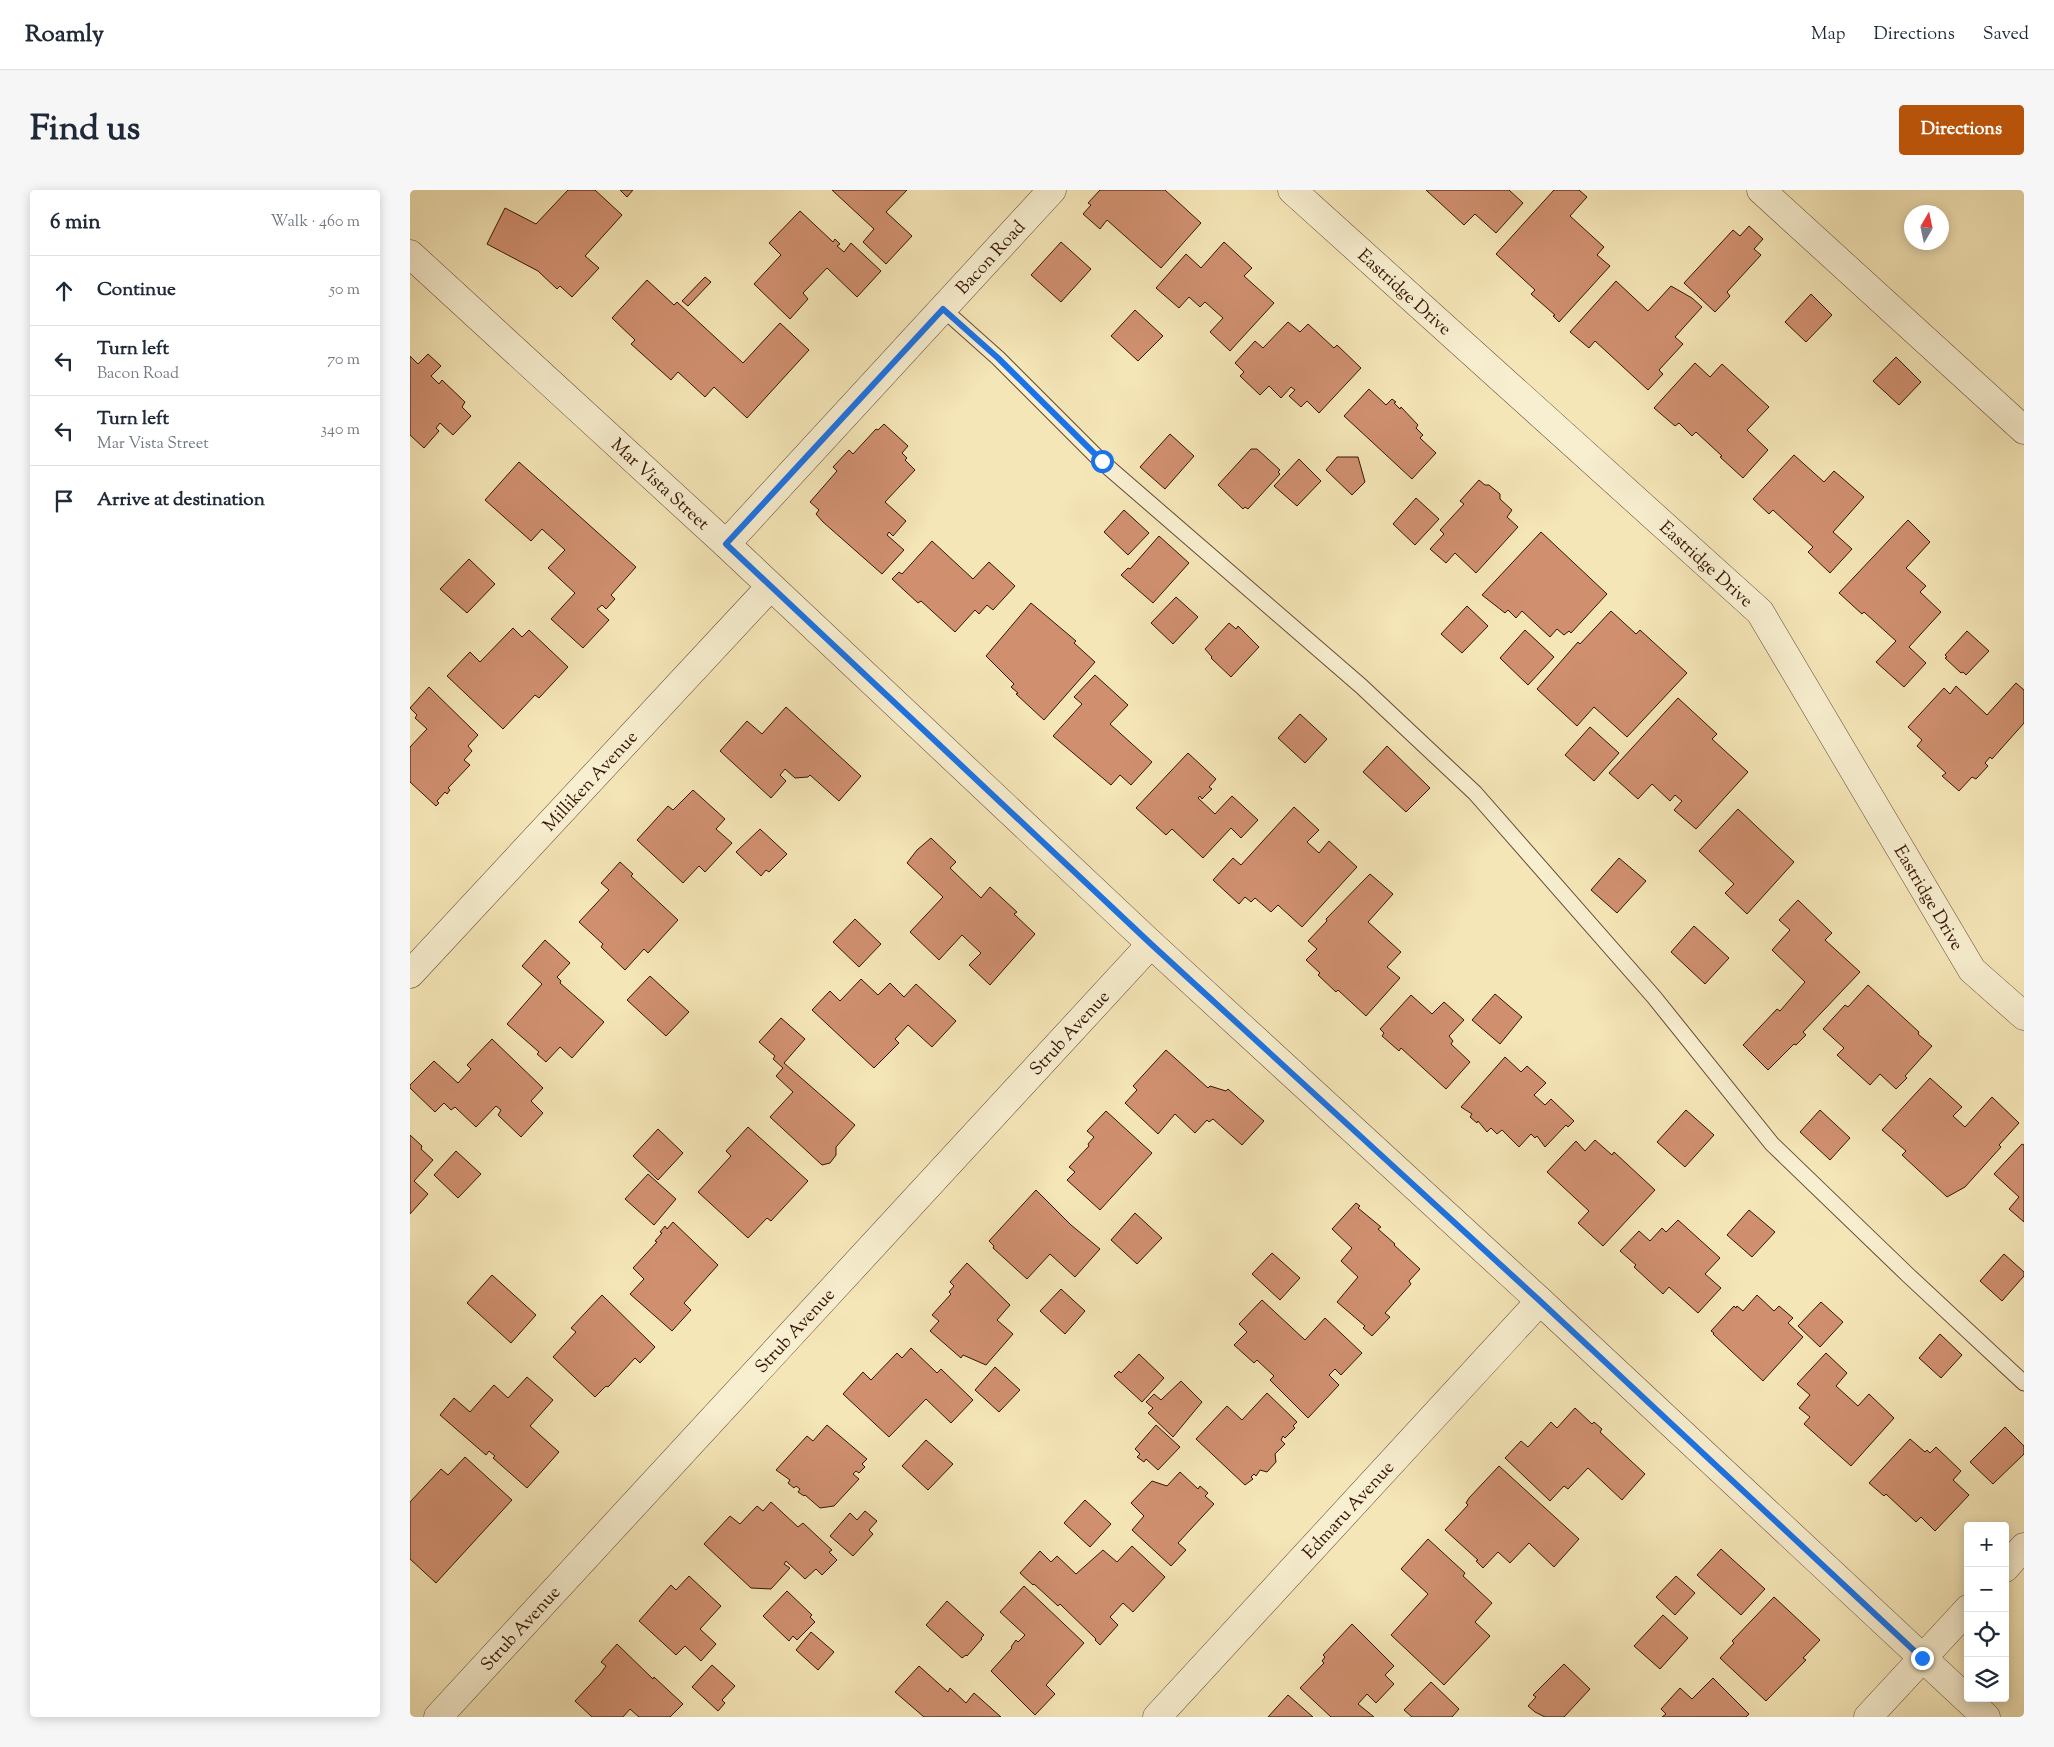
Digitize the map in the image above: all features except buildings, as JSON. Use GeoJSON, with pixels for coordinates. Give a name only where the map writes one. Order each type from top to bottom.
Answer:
{"type":"FeatureCollection","features":[{"type":"Feature","properties":{"kind":"street","name":"Bacon Road"},"geometry":{"type":"LineString","coordinates":[[726,544],[1052,190]]}},
{"type":"Feature","properties":{"kind":"street","name":"Eastridge Drive"},"geometry":{"type":"LineString","coordinates":[[1292,190],[1760,612],[1972,970],[2024,1016]]}},
{"type":"Feature","properties":{"kind":"street"},"geometry":{"type":"LineString","coordinates":[[1761,190],[2024,430]]}},
{"type":"Feature","properties":{"kind":"street","name":"Mar Vista Street"},"geometry":{"type":"LineString","coordinates":[[410,254],[726,544],[1151,944],[1540,1301],[1986,1717]]}},
{"type":"Feature","properties":{"kind":"street","name":"Milliken Avenue"},"geometry":{"type":"LineString","coordinates":[[410,974],[770,587]]}},
{"type":"Feature","properties":{"kind":"street","name":"Strub Avenue"},"geometry":{"type":"LineString","coordinates":[[438,1717],[1151,944]]}},
{"type":"Feature","properties":{"kind":"street","name":"Edmaru Avenue"},"geometry":{"type":"LineString","coordinates":[[1157,1717],[1540,1301]]}},
{"type":"Feature","properties":{"kind":"street"},"geometry":{"type":"LineString","coordinates":[[2006,1567],[2024,1548]]}},
{"type":"Feature","properties":{"kind":"street"},"geometry":{"type":"LineString","coordinates":[[1868,1717],[1965,1612]]}},
{"type":"Feature","properties":{"kind":"lane"},"geometry":{"type":"LineString","coordinates":[[943,309],[998,358],[1102,461],[1361,686],[1475,792],[1654,997],[1772,1144],[1909,1276],[2024,1383]]}},
{"type":"Feature","properties":{"kind":"route"},"geometry":{"type":"LineString","coordinates":[[1102,461],[998,358],[943,309],[726,544],[1151,944],[1540,1301],[1922,1658]]}}]}
